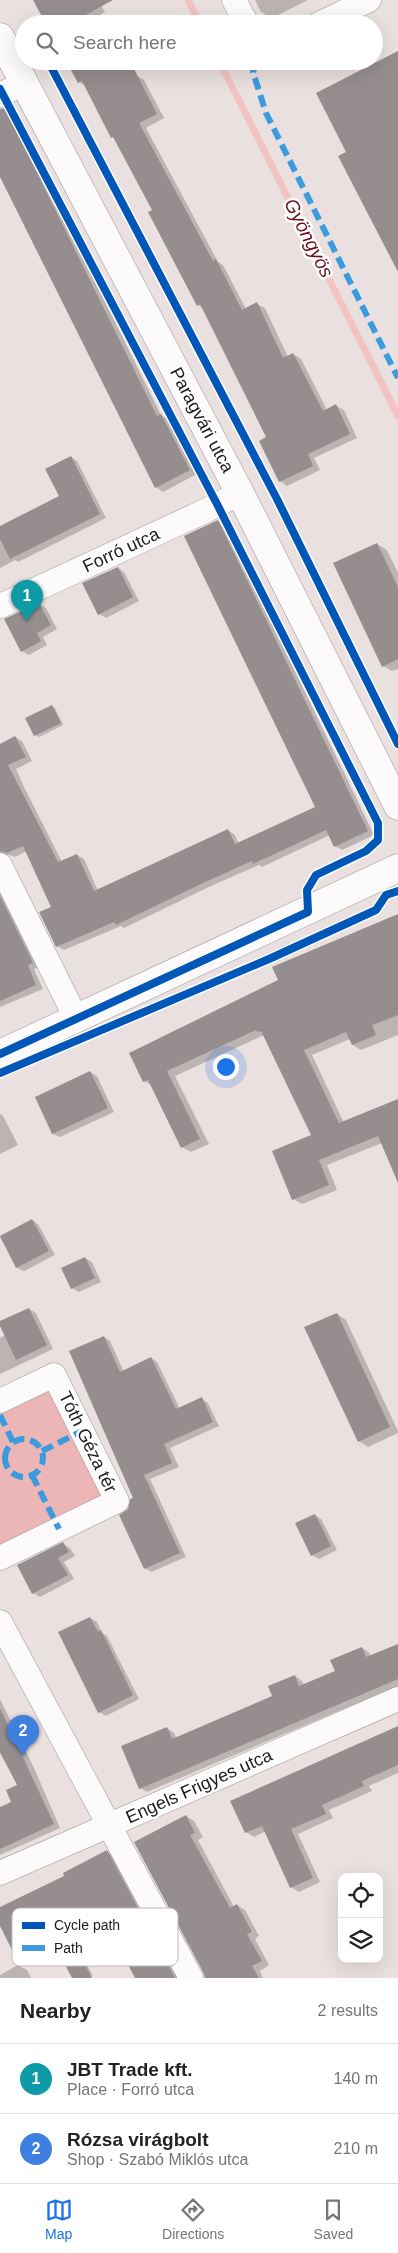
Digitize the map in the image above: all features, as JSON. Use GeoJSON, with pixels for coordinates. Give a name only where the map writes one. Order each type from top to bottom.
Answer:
{"type":"FeatureCollection","features":[{"type":"Feature","properties":{"kind":"street"},"geometry":{"type":"LineString","coordinates":[[234,0],[242,15]]}},
{"type":"Feature","properties":{"kind":"street"},"geometry":{"type":"LineString","coordinates":[[338,15],[369,0]]}},
{"type":"Feature","properties":{"kind":"street","name":"Paragvári utca"},"geometry":{"type":"LineString","coordinates":[[0,37],[15,66]]}},
{"type":"Feature","properties":{"kind":"street","name":"Paragvári utca"},"geometry":{"type":"LineString","coordinates":[[17,70],[240,493],[398,806]]}},
{"type":"Feature","properties":{"kind":"street"},"geometry":{"type":"LineString","coordinates":[[0,95],[24,83]]}},
{"type":"Feature","properties":{"kind":"street","name":"Forró utca"},"geometry":{"type":"LineString","coordinates":[[0,606],[206,511],[240,493]]}},
{"type":"Feature","properties":{"kind":"street"},"geometry":{"type":"LineString","coordinates":[[0,866],[77,1020]]}},
{"type":"Feature","properties":{"kind":"street"},"geometry":{"type":"LineString","coordinates":[[0,1054],[77,1020],[398,868]]}},
{"type":"Feature","properties":{"kind":"street","name":"Tóth Géza tér"},"geometry":{"type":"LineString","coordinates":[[0,1402],[54,1375],[117,1501],[0,1558]]}},
{"type":"Feature","properties":{"kind":"street"},"geometry":{"type":"LineString","coordinates":[[0,1622],[153,1908]]}},
{"type":"Feature","properties":{"kind":"street","name":"Engels Frigyes utca"},"geometry":{"type":"LineString","coordinates":[[0,1873],[398,1699]]}},
{"type":"Feature","properties":{"kind":"street"},"geometry":{"type":"LineString","coordinates":[[178,1954],[191,1978]]}},
{"type":"Feature","properties":{"kind":"shaded area"},"geometry":{"type":"Polygon","coordinates":[[[52,1379],[112,1498],[0,1554],[0,1405],[52,1379]]]}},
{"type":"Feature","properties":{"kind":"building"},"geometry":{"type":"Polygon","coordinates":[[[33,0],[113,0],[86,15],[41,15],[33,0]]]}},
{"type":"Feature","properties":{"kind":"building"},"geometry":{"type":"Polygon","coordinates":[[[398,51],[398,272],[338,156],[346,152],[316,93],[361,70],[383,70],[383,59],[398,51]]]}},
{"type":"Feature","properties":{"kind":"building"},"geometry":{"type":"Polygon","coordinates":[[[71,70],[135,70],[157,114],[139,123],[213,261],[216,259],[242,310],[257,302],[283,358],[293,353],[323,411],[336,404],[350,434],[308,454],[313,466],[279,482],[259,441],[266,437],[200,304],[197,306],[148,212],[152,210],[113,137],[111,138],[82,81],[78,83],[71,70]]]}},
{"type":"Feature","properties":{"kind":"building"},"geometry":{"type":"Polygon","coordinates":[[[5,108],[157,416],[161,414],[190,470],[155,488],[0,177],[0,109],[5,108]]]}},
{"type":"Feature","properties":{"kind":"building"},"geometry":{"type":"Polygon","coordinates":[[[71,456],[100,514],[10,559],[0,539],[0,526],[59,496],[45,469],[71,456]]]}},
{"type":"Feature","properties":{"kind":"building"},"geometry":{"type":"Polygon","coordinates":[[[218,520],[368,831],[334,847],[326,830],[253,864],[252,861],[203,883],[116,925],[114,922],[56,947],[39,912],[51,907],[23,846],[7,853],[0,851],[0,744],[15,736],[26,757],[8,765],[58,862],[77,854],[94,891],[228,829],[235,844],[315,807],[184,536],[218,520]]]}},
{"type":"Feature","properties":{"kind":"building"},"geometry":{"type":"Polygon","coordinates":[[[377,543],[398,587],[398,659],[382,667],[333,563],[377,543]]]}},
{"type":"Feature","properties":{"kind":"building"},"geometry":{"type":"Polygon","coordinates":[[[118,567],[133,597],[98,615],[82,583],[118,567]]]}},
{"type":"Feature","properties":{"kind":"building"},"geometry":{"type":"Polygon","coordinates":[[[39,603],[51,625],[37,633],[41,641],[21,652],[4,619],[39,603]]]}},
{"type":"Feature","properties":{"kind":"building"},"geometry":{"type":"Polygon","coordinates":[[[52,705],[61,723],[34,736],[25,718],[52,705]]]}},
{"type":"Feature","properties":{"kind":"building"},"geometry":{"type":"Polygon","coordinates":[[[0,896],[33,963],[28,965],[36,985],[0,1001],[0,896]]]}},
{"type":"Feature","properties":{"kind":"building"},"geometry":{"type":"Polygon","coordinates":[[[398,914],[398,1015],[372,1025],[376,1035],[352,1045],[346,1032],[304,1050],[339,1123],[398,1099],[398,1183],[378,1136],[319,1160],[329,1185],[292,1200],[272,1151],[311,1135],[261,1031],[257,1032],[256,1030],[167,1071],[200,1139],[181,1148],[148,1080],[143,1082],[129,1053],[278,980],[272,967],[398,914]]]}},
{"type":"Feature","properties":{"kind":"building"},"geometry":{"type":"Polygon","coordinates":[[[90,1071],[108,1108],[52,1134],[35,1097],[90,1071]]]}},
{"type":"Feature","properties":{"kind":"building"},"geometry":{"type":"Polygon","coordinates":[[[32,1219],[49,1251],[16,1268],[0,1236],[32,1219]]]}},
{"type":"Feature","properties":{"kind":"building"},"geometry":{"type":"Polygon","coordinates":[[[85,1257],[95,1278],[71,1289],[61,1268],[85,1257]]]}},
{"type":"Feature","properties":{"kind":"building"},"geometry":{"type":"Polygon","coordinates":[[[29,1308],[47,1345],[16,1360],[0,1326],[0,1321],[29,1308]]]}},
{"type":"Feature","properties":{"kind":"building"},"geometry":{"type":"Polygon","coordinates":[[[337,1313],[390,1427],[358,1442],[304,1327],[337,1313]]]}},
{"type":"Feature","properties":{"kind":"building"},"geometry":{"type":"Polygon","coordinates":[[[104,1336],[120,1372],[151,1357],[176,1409],[202,1397],[213,1422],[164,1444],[172,1463],[144,1475],[180,1553],[144,1569],[119,1515],[128,1509],[130,1499],[133,1498],[69,1351],[104,1336]]]}},
{"type":"Feature","properties":{"kind":"building"},"geometry":{"type":"Polygon","coordinates":[[[315,1514],[331,1546],[311,1556],[295,1523],[315,1514]]]}},
{"type":"Feature","properties":{"kind":"building"},"geometry":{"type":"Polygon","coordinates":[[[63,1542],[69,1552],[58,1558],[68,1575],[32,1594],[17,1565],[63,1542]]]}},
{"type":"Feature","properties":{"kind":"building"},"geometry":{"type":"Polygon","coordinates":[[[90,1617],[98,1632],[101,1630],[133,1695],[98,1713],[58,1632],[90,1617]]]}},
{"type":"Feature","properties":{"kind":"building"},"geometry":{"type":"Polygon","coordinates":[[[398,1644],[398,1679],[139,1789],[121,1746],[167,1727],[172,1739],[272,1696],[268,1686],[295,1675],[299,1686],[335,1671],[330,1660],[362,1647],[366,1657],[398,1644]]]}},
{"type":"Feature","properties":{"kind":"building"},"geometry":{"type":"Polygon","coordinates":[[[0,1708],[54,1824],[0,1849],[0,1807],[11,1802],[6,1790],[17,1785],[0,1752],[0,1708]]]}},
{"type":"Feature","properties":{"kind":"building"},"geometry":{"type":"Polygon","coordinates":[[[398,1726],[398,1765],[362,1781],[364,1786],[322,1805],[326,1814],[291,1829],[313,1878],[290,1888],[262,1826],[245,1833],[230,1801],[398,1726]]]}},
{"type":"Feature","properties":{"kind":"building"},"geometry":{"type":"Polygon","coordinates":[[[186,1815],[195,1833],[190,1835],[230,1908],[237,1904],[252,1932],[247,1934],[262,1961],[252,1966],[259,1978],[205,1978],[178,1925],[178,1908],[169,1908],[134,1842],[186,1815]]]}},
{"type":"Feature","properties":{"kind":"building"},"geometry":{"type":"Polygon","coordinates":[[[107,1850],[138,1908],[12,1908],[12,1950],[0,1926],[0,1907],[64,1876],[63,1873],[107,1850]]]}},
{"type":"Feature","properties":{"kind":"building"},"geometry":{"type":"Polygon","coordinates":[[[66,1966],[86,1966],[92,1978],[72,1978],[66,1966]]]}},
{"type":"Feature","properties":{"kind":"building"},"geometry":{"type":"Polygon","coordinates":[[[129,1966],[169,1966],[175,1978],[135,1978],[129,1966]]]}},
{"type":"Feature","properties":{"kind":"waterway","name":"Gyöngyös"},"geometry":{"type":"LineString","coordinates":[[188,0],[196,15]]}},
{"type":"Feature","properties":{"kind":"waterway","name":"Gyöngyös"},"geometry":{"type":"LineString","coordinates":[[224,70],[398,416]]}},
{"type":"Feature","properties":{"kind":"marked path"},"geometry":{"type":"LineString","coordinates":[[254,70],[266,113],[398,378]]}},
{"type":"Feature","properties":{"kind":"marked path"},"geometry":{"type":"LineString","coordinates":[[0,1415],[13,1442]]}},
{"type":"Feature","properties":{"kind":"marked path"},"geometry":{"type":"LineString","coordinates":[[42,1451],[82,1431]]}},
{"type":"Feature","properties":{"kind":"marked path"},"geometry":{"type":"LineString","coordinates":[[24,1439],[37,1445],[43,1458],[37,1471],[24,1477],[11,1471],[5,1458],[11,1445],[24,1439]]}},
{"type":"Feature","properties":{"kind":"marked path"},"geometry":{"type":"LineString","coordinates":[[32,1475],[59,1529]]}},
{"type":"Feature","properties":{"kind":"cycle path"},"geometry":{"type":"LineString","coordinates":[[53,70],[277,499],[398,744]]}},
{"type":"Feature","properties":{"kind":"cycle path"},"geometry":{"type":"LineString","coordinates":[[0,89],[218,506],[378,823],[378,840],[366,851],[316,875],[307,890],[308,912],[0,1054]]}},
{"type":"Feature","properties":{"kind":"cycle path"},"geometry":{"type":"LineString","coordinates":[[0,1073],[269,959],[376,910],[386,895],[398,891]]}},
{"type":"Feature","properties":{"kind":"place","name":"JBT Trade kft."},"geometry":{"type":"Point","coordinates":[27,621]}},
{"type":"Feature","properties":{"kind":"place","name":"Rózsa virágbolt"},"geometry":{"type":"Point","coordinates":[23,1756]}}]}
